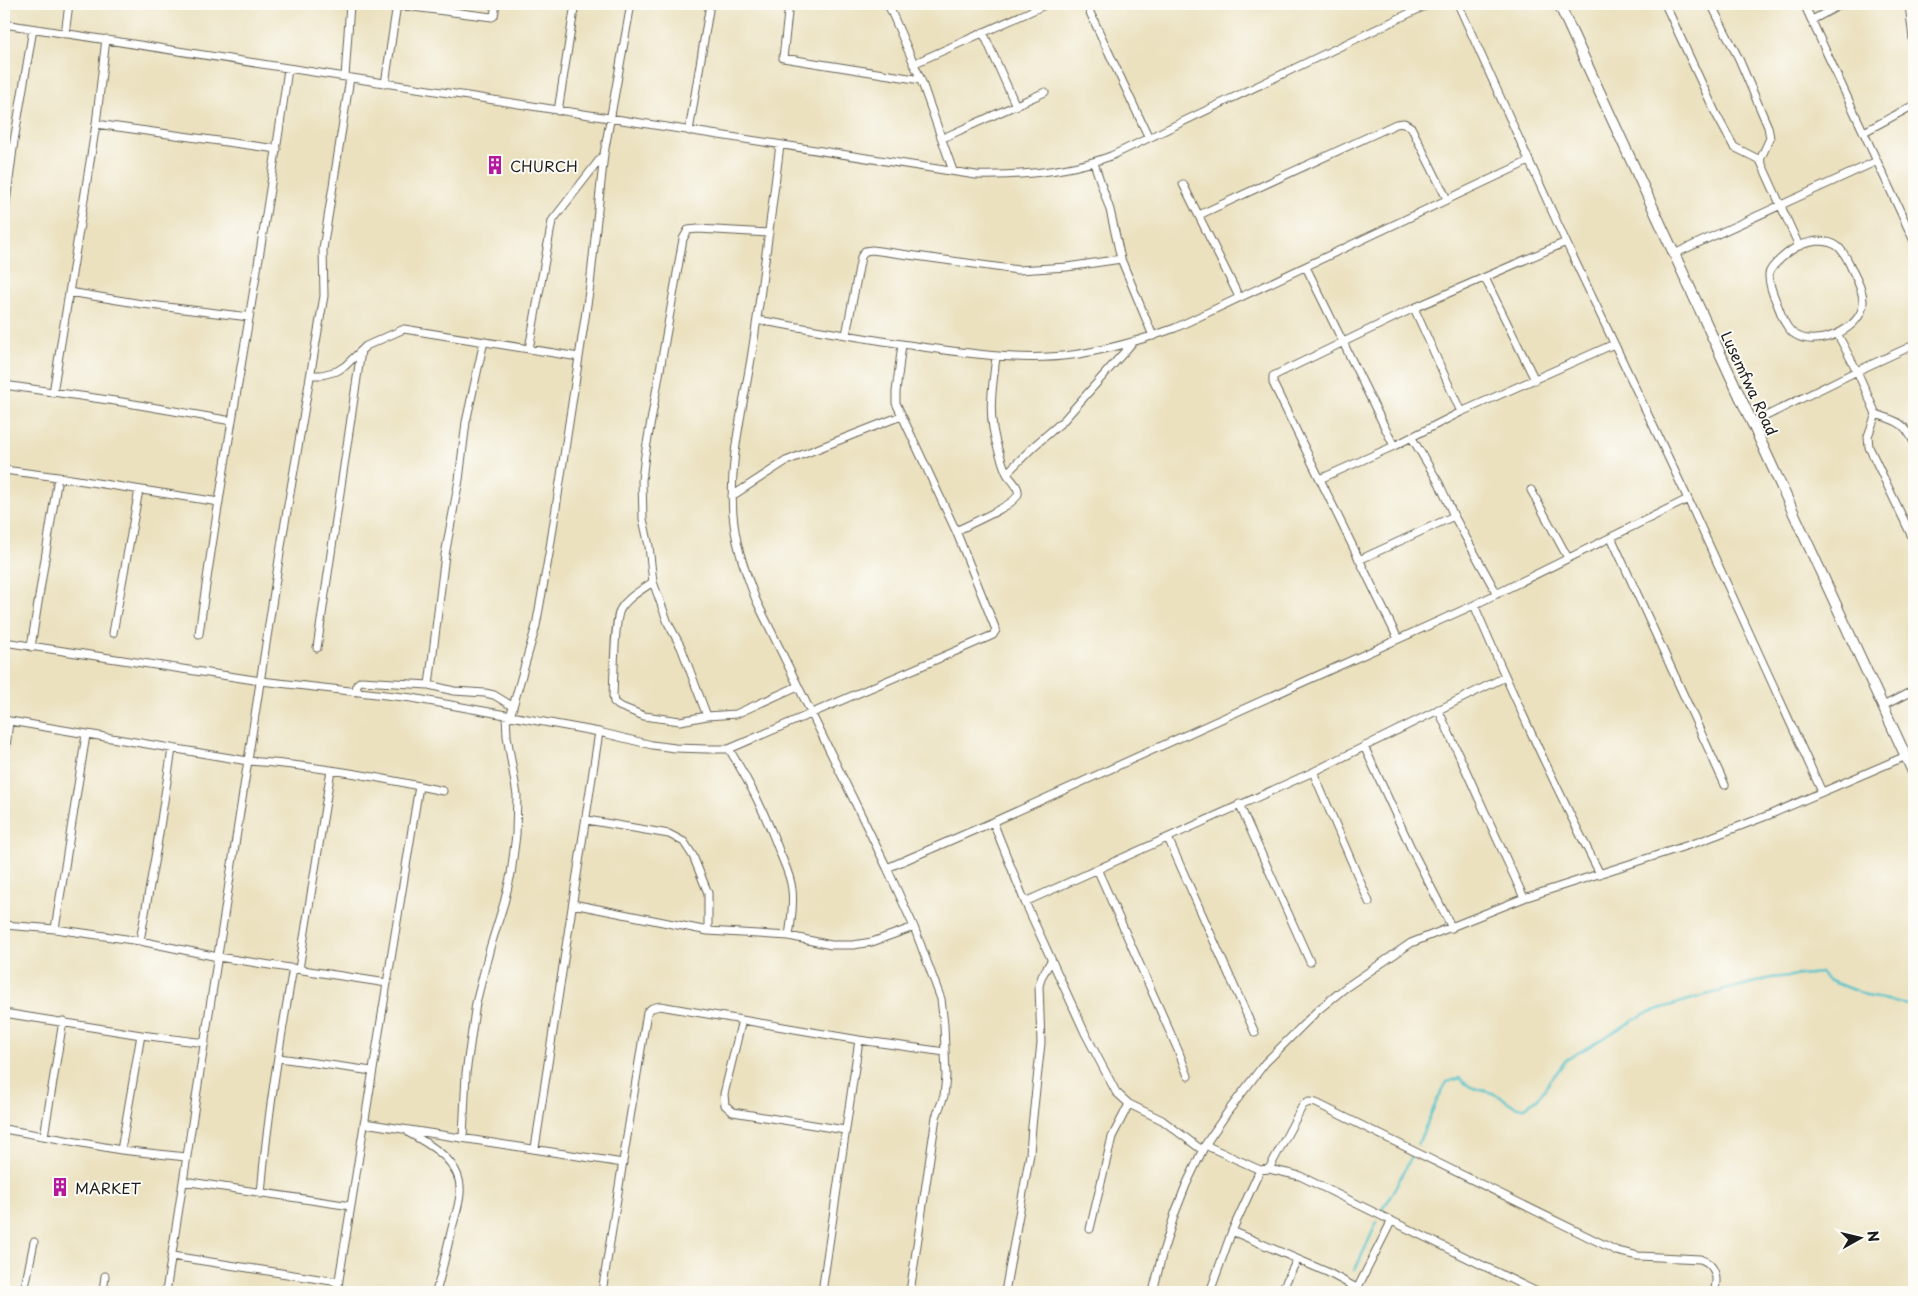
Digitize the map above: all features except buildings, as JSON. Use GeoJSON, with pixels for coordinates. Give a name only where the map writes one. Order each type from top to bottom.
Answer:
{"type":"FeatureCollection","features":[{"type":"Feature","properties":{"kind":"street"},"geometry":{"type":"LineString","coordinates":[[66,34],[69,4]]}},
{"type":"Feature","properties":{"kind":"street"},"geometry":{"type":"LineString","coordinates":[[166,1292],[186,1157],[196,1109],[282,540],[325,285],[323,249],[347,78],[350,4]]}},
{"type":"Feature","properties":{"kind":"street"},"geometry":{"type":"LineString","coordinates":[[385,84],[397,4],[492,18],[496,4]]}},
{"type":"Feature","properties":{"kind":"street"},"geometry":{"type":"LineString","coordinates":[[558,111],[575,4]]}},
{"type":"Feature","properties":{"kind":"street"},"geometry":{"type":"LineString","coordinates":[[463,1137],[466,1073],[476,1003],[511,874],[516,835],[517,795],[508,736],[508,716],[536,626],[541,598],[590,285],[604,154],[631,4]]}},
{"type":"Feature","properties":{"kind":"street"},"geometry":{"type":"LineString","coordinates":[[689,131],[710,4]]}},
{"type":"Feature","properties":{"kind":"street"},"geometry":{"type":"LineString","coordinates":[[789,4],[783,58],[921,80]]}},
{"type":"Feature","properties":{"kind":"street"},"geometry":{"type":"LineString","coordinates":[[888,4],[921,80],[953,171]]}},
{"type":"Feature","properties":{"kind":"street"},"geometry":{"type":"LineString","coordinates":[[914,64],[1047,4]]}},
{"type":"Feature","properties":{"kind":"street"},"geometry":{"type":"LineString","coordinates":[[1086,4],[1149,138]]}},
{"type":"Feature","properties":{"kind":"street"},"geometry":{"type":"LineString","coordinates":[[4,24],[976,175],[1033,175],[1094,163],[1111,156],[1429,4]]}},
{"type":"Feature","properties":{"kind":"street"},"geometry":{"type":"LineString","coordinates":[[1458,4],[1566,242],[1688,499],[1822,792]]}},
{"type":"Feature","properties":{"kind":"street","name":"Lusemfwa Road"},"geometry":{"type":"LineString","coordinates":[[1558,4],[1914,774]]}},
{"type":"Feature","properties":{"kind":"street"},"geometry":{"type":"LineString","coordinates":[[1665,4],[1716,114],[1734,147],[1760,160],[1799,246]]}},
{"type":"Feature","properties":{"kind":"street"},"geometry":{"type":"LineString","coordinates":[[1711,4],[1739,59],[1768,127],[1770,138],[1760,160]]}},
{"type":"Feature","properties":{"kind":"street"},"geometry":{"type":"LineString","coordinates":[[1804,4],[1914,241]]}},
{"type":"Feature","properties":{"kind":"street"},"geometry":{"type":"LineString","coordinates":[[1812,20],[1842,4]]}},
{"type":"Feature","properties":{"kind":"street"},"geometry":{"type":"LineString","coordinates":[[1909,4],[1914,48]]}},
{"type":"Feature","properties":{"kind":"street"},"geometry":{"type":"LineString","coordinates":[[4,218],[14,141],[33,29]]}},
{"type":"Feature","properties":{"kind":"street"},"geometry":{"type":"LineString","coordinates":[[983,32],[1016,106]]}},
{"type":"Feature","properties":{"kind":"street"},"geometry":{"type":"LineString","coordinates":[[53,393],[96,124],[106,39]]}},
{"type":"Feature","properties":{"kind":"street"},"geometry":{"type":"LineString","coordinates":[[199,634],[248,317],[277,149],[288,69]]}},
{"type":"Feature","properties":{"kind":"street"},"geometry":{"type":"LineString","coordinates":[[942,138],[1045,92]]}},
{"type":"Feature","properties":{"kind":"street"},"geometry":{"type":"LineString","coordinates":[[1864,132],[1914,106]]}},
{"type":"Feature","properties":{"kind":"street"},"geometry":{"type":"LineString","coordinates":[[1199,215],[1396,124],[1404,123],[1411,127],[1447,199]]}},
{"type":"Feature","properties":{"kind":"street"},"geometry":{"type":"LineString","coordinates":[[96,124],[277,149]]}},
{"type":"Feature","properties":{"kind":"street"},"geometry":{"type":"LineString","coordinates":[[780,145],[757,320],[736,455],[732,496],[734,525],[743,565],[756,600],[887,868],[914,927],[941,999],[946,1076],[944,1096],[936,1117],[910,1292]]}},
{"type":"Feature","properties":{"kind":"street"},"geometry":{"type":"LineString","coordinates":[[529,349],[552,221],[604,154]]}},
{"type":"Feature","properties":{"kind":"street"},"geometry":{"type":"LineString","coordinates":[[757,320],[902,344],[996,357],[1072,355],[1153,336],[1188,322],[1529,161]]}},
{"type":"Feature","properties":{"kind":"street"},"geometry":{"type":"LineString","coordinates":[[1674,254],[1877,161]]}},
{"type":"Feature","properties":{"kind":"street"},"geometry":{"type":"LineString","coordinates":[[1094,163],[1110,210],[1121,259],[1153,336]]}},
{"type":"Feature","properties":{"kind":"street"},"geometry":{"type":"LineString","coordinates":[[1183,184],[1239,297]]}},
{"type":"Feature","properties":{"kind":"street"},"geometry":{"type":"LineString","coordinates":[[707,716],[681,647],[668,623],[653,582],[649,546],[643,519],[642,480],[648,434],[683,239],[688,230],[698,229],[769,233]]}},
{"type":"Feature","properties":{"kind":"street"},"geometry":{"type":"LineString","coordinates":[[1817,241],[1833,242],[1846,257],[1860,288],[1863,301],[1862,311],[1858,318],[1838,334],[1817,339],[1804,338],[1789,330],[1782,317],[1772,290],[1769,274],[1776,263],[1799,246],[1817,241]]}},
{"type":"Feature","properties":{"kind":"street"},"geometry":{"type":"LineString","coordinates":[[1398,639],[1273,384],[1273,376],[1414,308],[1566,242]]}},
{"type":"Feature","properties":{"kind":"street"},"geometry":{"type":"LineString","coordinates":[[846,335],[861,257],[865,251],[872,250],[1018,270],[1058,268],[1121,259]]}},
{"type":"Feature","properties":{"kind":"street"},"geometry":{"type":"LineString","coordinates":[[1306,266],[1394,446]]}},
{"type":"Feature","properties":{"kind":"street"},"geometry":{"type":"LineString","coordinates":[[1484,278],[1536,380]]}},
{"type":"Feature","properties":{"kind":"street"},"geometry":{"type":"LineString","coordinates":[[69,292],[142,304],[248,317]]}},
{"type":"Feature","properties":{"kind":"street"},"geometry":{"type":"LineString","coordinates":[[1414,308],[1461,412]]}},
{"type":"Feature","properties":{"kind":"street"},"geometry":{"type":"LineString","coordinates":[[311,375],[322,375],[337,371],[345,366],[361,350],[378,340],[404,329],[578,357]]}},
{"type":"Feature","properties":{"kind":"street"},"geometry":{"type":"LineString","coordinates":[[1838,334],[1876,414],[1868,436],[1869,447],[1914,541]]}},
{"type":"Feature","properties":{"kind":"street"},"geometry":{"type":"LineString","coordinates":[[429,685],[445,555],[459,480],[466,422],[484,341]]}},
{"type":"Feature","properties":{"kind":"street"},"geometry":{"type":"LineString","coordinates":[[1007,473],[1063,421],[1134,341]]}},
{"type":"Feature","properties":{"kind":"street"},"geometry":{"type":"LineString","coordinates":[[4,642],[261,681],[412,698],[599,732],[652,745],[675,748],[729,749],[812,714],[889,678],[993,635],[996,630],[956,531],[901,416],[896,398],[902,344]]}},
{"type":"Feature","properties":{"kind":"street"},"geometry":{"type":"LineString","coordinates":[[1320,479],[1412,438],[1461,412],[1614,344]]}},
{"type":"Feature","properties":{"kind":"street"},"geometry":{"type":"LineString","coordinates":[[1752,422],[1914,345]]}},
{"type":"Feature","properties":{"kind":"street"},"geometry":{"type":"LineString","coordinates":[[317,648],[361,350]]}},
{"type":"Feature","properties":{"kind":"street"},"geometry":{"type":"LineString","coordinates":[[956,531],[1000,510],[1016,498],[1018,494],[1018,489],[1007,473],[992,429],[990,415],[996,357]]}},
{"type":"Feature","properties":{"kind":"street"},"geometry":{"type":"LineString","coordinates":[[4,385],[122,402],[232,421]]}},
{"type":"Feature","properties":{"kind":"street"},"geometry":{"type":"LineString","coordinates":[[1876,414],[1898,421],[1904,425],[1914,443]]}},
{"type":"Feature","properties":{"kind":"street"},"geometry":{"type":"LineString","coordinates":[[732,496],[786,462],[901,416]]}},
{"type":"Feature","properties":{"kind":"street"},"geometry":{"type":"LineString","coordinates":[[1412,438],[1439,483],[1454,516],[1496,594]]}},
{"type":"Feature","properties":{"kind":"street"},"geometry":{"type":"LineString","coordinates":[[4,470],[219,502]]}},
{"type":"Feature","properties":{"kind":"street"},"geometry":{"type":"LineString","coordinates":[[31,647],[58,477]]}},
{"type":"Feature","properties":{"kind":"street"},"geometry":{"type":"LineString","coordinates":[[113,633],[139,490]]}},
{"type":"Feature","properties":{"kind":"street"},"geometry":{"type":"LineString","coordinates":[[1531,490],[1568,558]]}},
{"type":"Feature","properties":{"kind":"street"},"geometry":{"type":"LineString","coordinates":[[887,868],[994,822],[1496,594],[1688,499]]}},
{"type":"Feature","properties":{"kind":"street"},"geometry":{"type":"LineString","coordinates":[[1359,560],[1454,516]]}},
{"type":"Feature","properties":{"kind":"street"},"geometry":{"type":"LineString","coordinates":[[1611,537],[1725,785]]}},
{"type":"Feature","properties":{"kind":"street"},"geometry":{"type":"LineString","coordinates":[[653,582],[629,600],[620,611],[617,624],[614,702],[619,706],[644,716],[680,721],[707,716],[736,714],[798,686]]}},
{"type":"Feature","properties":{"kind":"street"},"geometry":{"type":"LineString","coordinates":[[1474,604],[1505,677],[1600,874]]}},
{"type":"Feature","properties":{"kind":"street"},"geometry":{"type":"LineString","coordinates":[[1025,902],[1098,871],[1239,804],[1312,772],[1505,677]]}},
{"type":"Feature","properties":{"kind":"street"},"geometry":{"type":"LineString","coordinates":[[356,692],[357,684],[361,681],[429,685],[454,691],[494,695],[512,706]]}},
{"type":"Feature","properties":{"kind":"street"},"geometry":{"type":"LineString","coordinates":[[1883,706],[1914,690]]}},
{"type":"Feature","properties":{"kind":"street"},"geometry":{"type":"LineString","coordinates":[[1438,709],[1524,898]]}},
{"type":"Feature","properties":{"kind":"street"},"geometry":{"type":"LineString","coordinates":[[4,765],[6,721],[248,761],[331,770],[443,790]]}},
{"type":"Feature","properties":{"kind":"street"},"geometry":{"type":"LineString","coordinates":[[536,1148],[599,732]]}},
{"type":"Feature","properties":{"kind":"street"},"geometry":{"type":"LineString","coordinates":[[55,930],[86,735]]}},
{"type":"Feature","properties":{"kind":"street"},"geometry":{"type":"LineString","coordinates":[[1364,746],[1412,850],[1452,928]]}},
{"type":"Feature","properties":{"kind":"street"},"geometry":{"type":"LineString","coordinates":[[140,941],[172,749]]}},
{"type":"Feature","properties":{"kind":"street"},"geometry":{"type":"LineString","coordinates":[[729,749],[753,788],[766,814],[789,877],[792,889],[789,936]]}},
{"type":"Feature","properties":{"kind":"street"},"geometry":{"type":"LineString","coordinates":[[1153,1292],[1175,1213],[1204,1148],[1229,1110],[1265,1063],[1318,1010],[1386,959],[1411,944],[1524,898],[1701,841],[1906,756]]}},
{"type":"Feature","properties":{"kind":"street"},"geometry":{"type":"LineString","coordinates":[[261,1194],[281,1035],[296,968],[331,770]]}},
{"type":"Feature","properties":{"kind":"street"},"geometry":{"type":"LineString","coordinates":[[1312,772],[1369,902]]}},
{"type":"Feature","properties":{"kind":"street"},"geometry":{"type":"LineString","coordinates":[[337,1292],[419,786]]}},
{"type":"Feature","properties":{"kind":"street"},"geometry":{"type":"LineString","coordinates":[[1239,804],[1310,962]]}},
{"type":"Feature","properties":{"kind":"street"},"geometry":{"type":"LineString","coordinates":[[587,820],[669,834],[684,842],[693,856],[708,893],[708,931]]}},
{"type":"Feature","properties":{"kind":"street"},"geometry":{"type":"LineString","coordinates":[[994,822],[1025,902],[1051,961],[1109,1080],[1116,1092],[1128,1104],[1162,1120],[1204,1148],[1260,1170],[1269,1169],[1300,1176],[1537,1292]]}},
{"type":"Feature","properties":{"kind":"street"},"geometry":{"type":"LineString","coordinates":[[1168,838],[1255,1033]]}},
{"type":"Feature","properties":{"kind":"street"},"geometry":{"type":"LineString","coordinates":[[1098,871],[1188,1076]]}},
{"type":"Feature","properties":{"kind":"street"},"geometry":{"type":"LineString","coordinates":[[573,904],[708,931],[789,936],[832,945],[853,945],[872,942],[914,927]]}},
{"type":"Feature","properties":{"kind":"street"},"geometry":{"type":"LineString","coordinates":[[4,925],[140,941],[218,957],[387,983]]}},
{"type":"Feature","properties":{"kind":"street"},"geometry":{"type":"LineString","coordinates":[[1005,1292],[1030,1154],[1041,1043],[1039,986],[1042,976],[1051,961]]}},
{"type":"Feature","properties":{"kind":"street"},"geometry":{"type":"LineString","coordinates":[[602,1292],[647,1012],[652,1008],[660,1006],[859,1040],[945,1052]]}},
{"type":"Feature","properties":{"kind":"street"},"geometry":{"type":"LineString","coordinates":[[4,1013],[141,1035],[205,1043]]}},
{"type":"Feature","properties":{"kind":"street"},"geometry":{"type":"LineString","coordinates":[[742,1020],[726,1088],[724,1105],[733,1112],[845,1130]]}},
{"type":"Feature","properties":{"kind":"street"},"geometry":{"type":"LineString","coordinates":[[44,1136],[63,1021]]}},
{"type":"Feature","properties":{"kind":"street"},"geometry":{"type":"LineString","coordinates":[[121,1150],[141,1035]]}},
{"type":"Feature","properties":{"kind":"street"},"geometry":{"type":"LineString","coordinates":[[822,1292],[859,1040]]}},
{"type":"Feature","properties":{"kind":"street"},"geometry":{"type":"LineString","coordinates":[[279,1058],[372,1071]]}},
{"type":"Feature","properties":{"kind":"street"},"geometry":{"type":"LineString","coordinates":[[1269,1169],[1303,1105],[1309,1102],[1316,1102],[1617,1251],[1638,1256],[1707,1261],[1714,1267],[1717,1284],[1714,1292]]}},
{"type":"Feature","properties":{"kind":"street"},"geometry":{"type":"LineString","coordinates":[[1090,1229],[1112,1137],[1128,1104]]}},
{"type":"Feature","properties":{"kind":"street"},"geometry":{"type":"LineString","coordinates":[[364,1123],[536,1148],[623,1163]]}},
{"type":"Feature","properties":{"kind":"street"},"geometry":{"type":"LineString","coordinates":[[4,1129],[121,1150],[186,1157]]}},
{"type":"Feature","properties":{"kind":"street"},"geometry":{"type":"LineString","coordinates":[[403,1130],[430,1144],[455,1168],[460,1179],[460,1194],[456,1215],[436,1292]]}},
{"type":"Feature","properties":{"kind":"street"},"geometry":{"type":"LineString","coordinates":[[1210,1292],[1232,1230],[1260,1170]]}},
{"type":"Feature","properties":{"kind":"street"},"geometry":{"type":"LineString","coordinates":[[183,1181],[351,1206]]}},
{"type":"Feature","properties":{"kind":"street"},"geometry":{"type":"LineString","coordinates":[[1232,1230],[1327,1272],[1361,1290],[1391,1222]]}},
{"type":"Feature","properties":{"kind":"street"},"geometry":{"type":"LineString","coordinates":[[24,1292],[34,1242]]}},
{"type":"Feature","properties":{"kind":"street"},"geometry":{"type":"LineString","coordinates":[[172,1256],[338,1282]]}},
{"type":"Feature","properties":{"kind":"street"},"geometry":{"type":"LineString","coordinates":[[1281,1292],[1297,1260]]}},
{"type":"Feature","properties":{"kind":"street"},"geometry":{"type":"LineString","coordinates":[[103,1292],[106,1276]]}},
{"type":"Feature","properties":{"kind":"waterway"},"geometry":{"type":"LineString","coordinates":[[1418,1144],[1447,1082],[1460,1078],[1471,1087],[1495,1094],[1516,1107],[1525,1107],[1537,1099],[1566,1060],[1646,1013],[1702,996],[1771,978],[1820,973],[1828,980],[1871,997],[1914,1005]]}},
{"type":"Feature","properties":{"kind":"waterway"},"geometry":{"type":"LineString","coordinates":[[1383,1210],[1412,1156]]}},
{"type":"Feature","properties":{"kind":"waterway"},"geometry":{"type":"LineString","coordinates":[[1355,1270],[1377,1222]]}},
{"type":"Feature","properties":{"kind":"place","name":"CHURCH"},"geometry":{"type":"Point","coordinates":[495,165]}},
{"type":"Feature","properties":{"kind":"place","name":"MARKET"},"geometry":{"type":"Point","coordinates":[60,1187]}}]}
